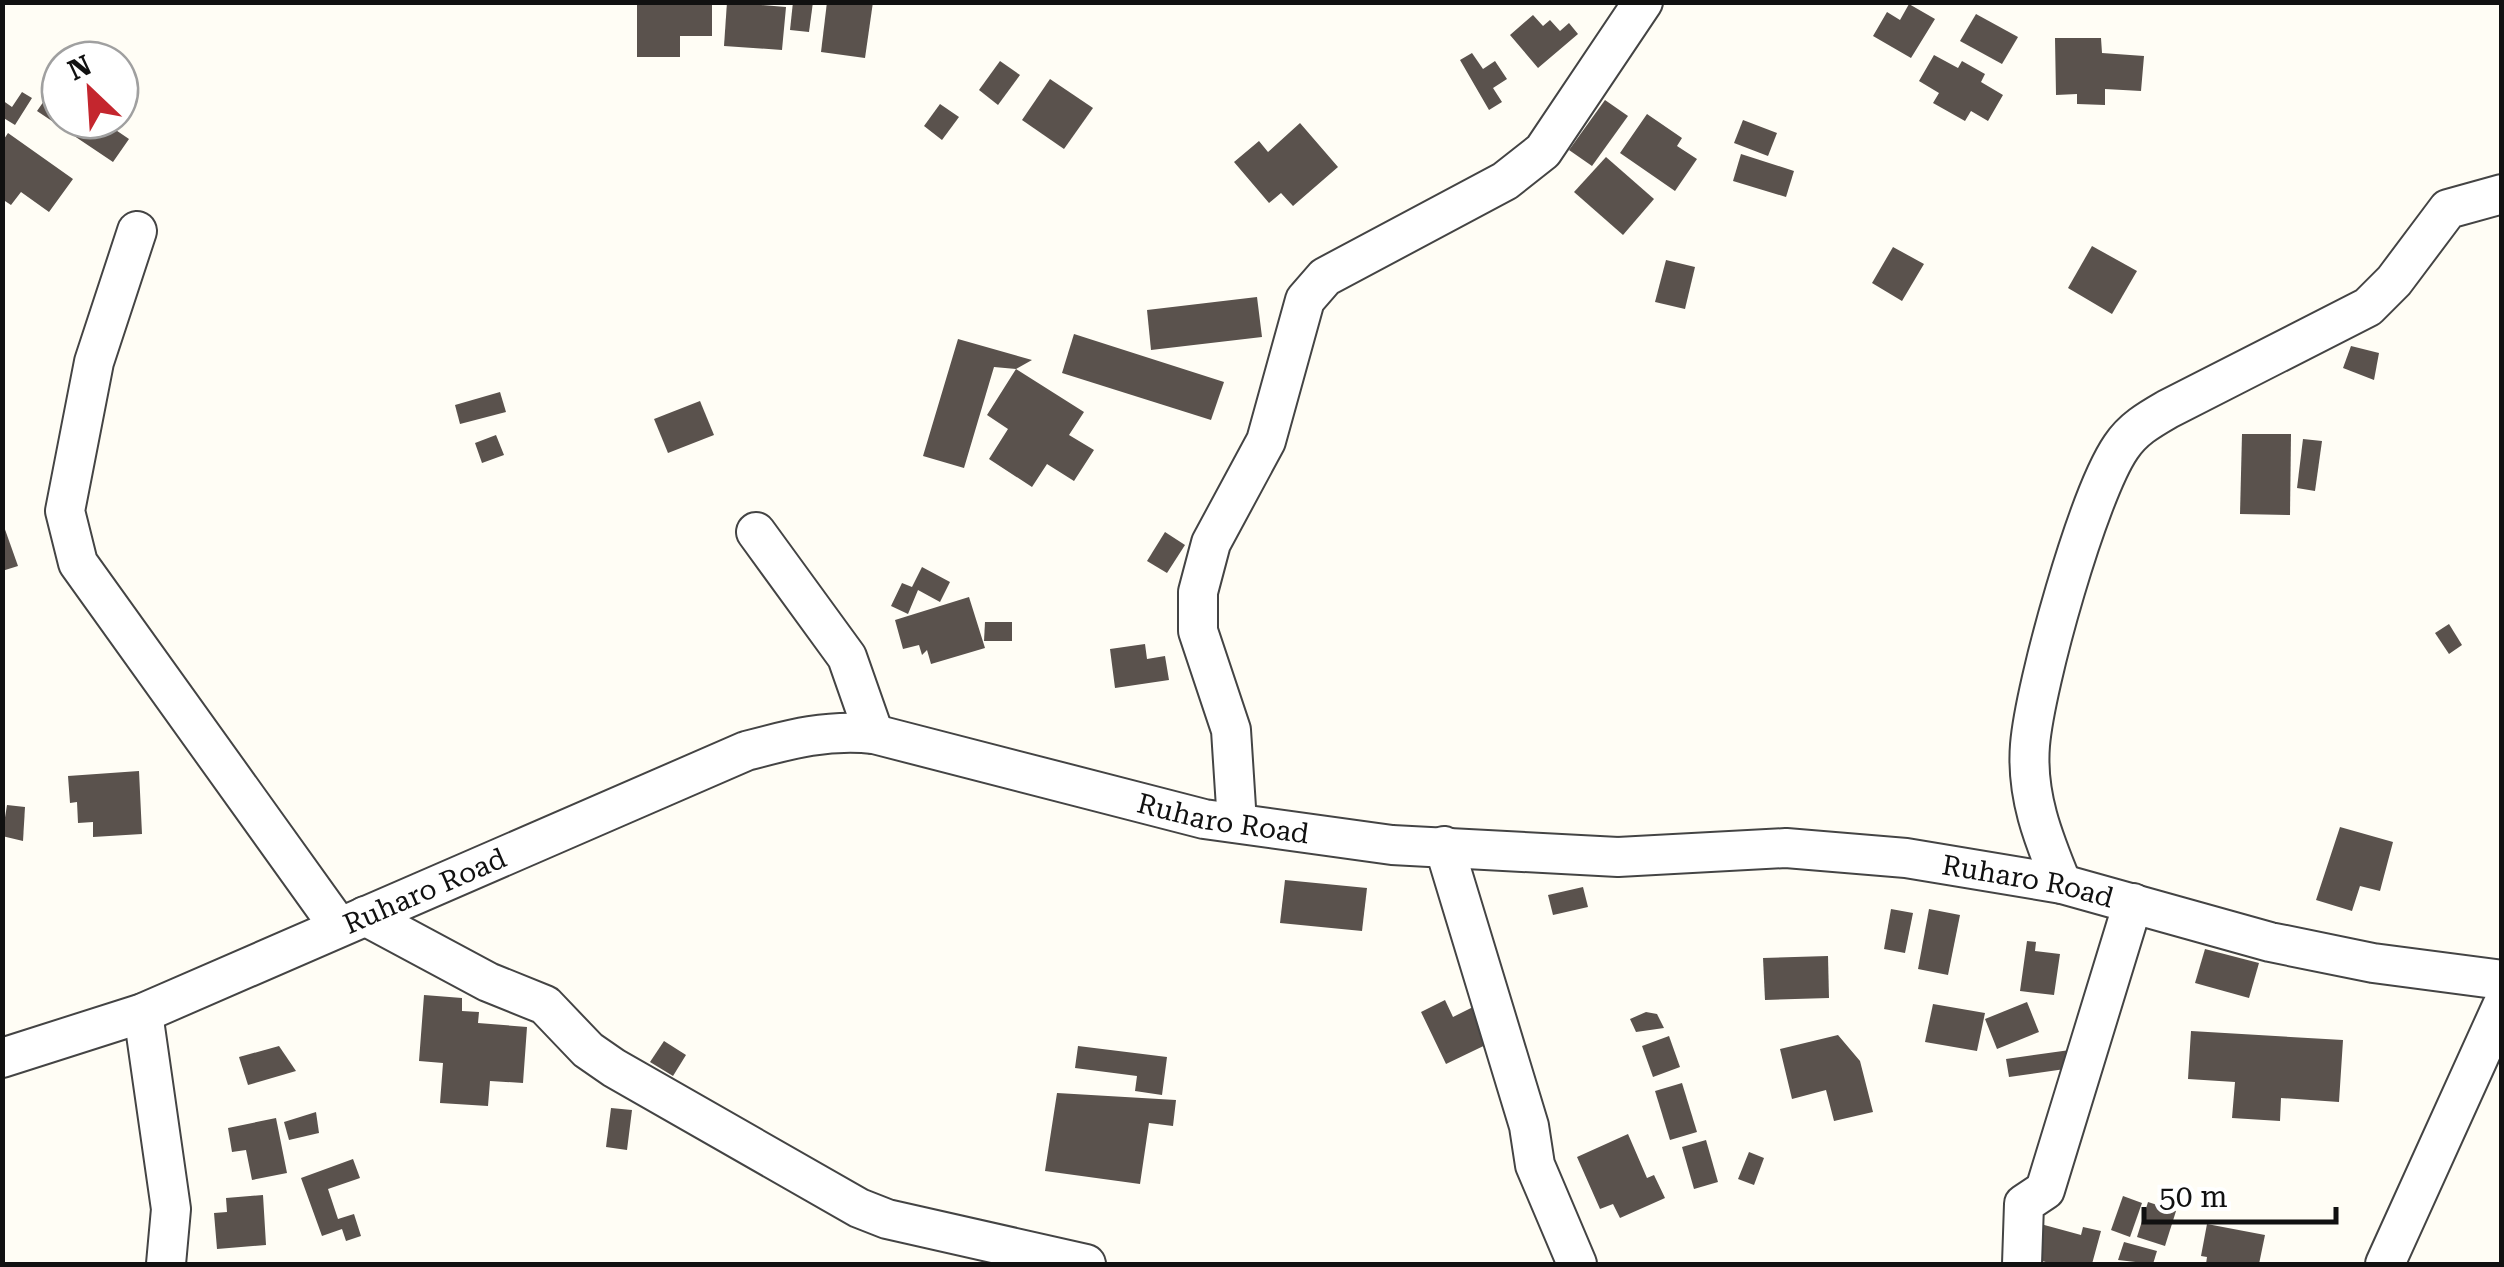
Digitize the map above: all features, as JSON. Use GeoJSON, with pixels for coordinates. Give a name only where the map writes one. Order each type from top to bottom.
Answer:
{"type":"FeatureCollection","features":[{"type":"Feature","properties":{"kind":"street"},"geometry":{"type":"LineString","coordinates":[[1236,823],[1231,730],[1198,631],[1198,592],[1211,543],[1266,441],[1304,300],[1325,276],[1505,181],[1544,151],[1642,2]]}},
{"type":"Feature","properties":{"kind":"street"},"geometry":{"type":"LineString","coordinates":[[2062,884],[2040,832],[2032,796],[2030,745],[2042,682],[2078,559],[2102,482],[2121,447],[2139,426],[2368,307],[2394,281],[2448,209],[2502,194]]}},
{"type":"Feature","properties":{"kind":"street"},"geometry":{"type":"LineString","coordinates":[[136,230],[94,362],[65,511],[70,538],[78,563],[352,922],[545,1005],[588,1050],[614,1068],[859,1208],[887,1219],[1086,1264]]}},
{"type":"Feature","properties":{"kind":"street"},"geometry":{"type":"LineString","coordinates":[[756,532],[847,657],[874,734]]}},
{"type":"Feature","properties":{"kind":"street","name":"Ruharo Road"},"geometry":{"type":"LineString","coordinates":[[2,1058],[143,1013],[746,752],[810,734],[874,734],[1204,819],[1392,845],[1618,857],[1821,850],[2062,884],[2304,949],[2502,980]]}},
{"type":"Feature","properties":{"kind":"street"},"geometry":{"type":"LineString","coordinates":[[1444,846],[1529,1126],[1534,1165],[1577,1264]]}},
{"type":"Feature","properties":{"kind":"street"},"geometry":{"type":"LineString","coordinates":[[2022,1264],[2024,1204],[2045,1190],[2133,903]]}},
{"type":"Feature","properties":{"kind":"street"},"geometry":{"type":"LineString","coordinates":[[2385,1264],[2502,1006]]}},
{"type":"Feature","properties":{"kind":"street"},"geometry":{"type":"LineString","coordinates":[[143,1013],[171,1208],[166,1264]]}},
{"type":"Feature","properties":{"kind":"building"},"geometry":{"type":"Polygon","coordinates":[[[637,2],[712,2],[712,36],[680,36],[680,57],[637,57],[637,2]]]}},
{"type":"Feature","properties":{"kind":"building"},"geometry":{"type":"Polygon","coordinates":[[[727,2],[786,7],[782,50],[724,46],[727,2]]]}},
{"type":"Feature","properties":{"kind":"building"},"geometry":{"type":"Polygon","coordinates":[[[793,2],[813,2],[809,32],[790,30],[793,2]]]}},
{"type":"Feature","properties":{"kind":"building"},"geometry":{"type":"Polygon","coordinates":[[[827,2],[873,2],[865,58],[821,52],[827,2]]]}},
{"type":"Feature","properties":{"kind":"building"},"geometry":{"type":"Polygon","coordinates":[[[1909,4],[1935,19],[1911,58],[1873,36],[1887,12],[1900,20],[1909,4]]]}},
{"type":"Feature","properties":{"kind":"building"},"geometry":{"type":"Polygon","coordinates":[[[1976,14],[2018,37],[2002,64],[1960,41],[1976,14]]]}},
{"type":"Feature","properties":{"kind":"building"},"geometry":{"type":"Polygon","coordinates":[[[1533,15],[1543,26],[1550,20],[1560,31],[1569,23],[1578,34],[1538,68],[1510,35],[1533,15]]]}},
{"type":"Feature","properties":{"kind":"building"},"geometry":{"type":"Polygon","coordinates":[[[2055,38],[2101,38],[2102,53],[2144,56],[2141,91],[2105,89],[2105,105],[2077,104],[2077,94],[2056,95],[2055,38]]]}},
{"type":"Feature","properties":{"kind":"building"},"geometry":{"type":"Polygon","coordinates":[[[1472,53],[1483,69],[1495,61],[1507,79],[1493,88],[1502,102],[1489,110],[1460,60],[1472,53]]]}},
{"type":"Feature","properties":{"kind":"building"},"geometry":{"type":"Polygon","coordinates":[[[1934,55],[1958,68],[1962,61],[1985,74],[1981,82],[2003,95],[1988,121],[1971,111],[1965,121],[1933,103],[1939,93],[1919,81],[1934,55]]]}},
{"type":"Feature","properties":{"kind":"building"},"geometry":{"type":"Polygon","coordinates":[[[1000,61],[1020,75],[998,105],[979,90],[1000,61]]]}},
{"type":"Feature","properties":{"kind":"building"},"geometry":{"type":"Polygon","coordinates":[[[1050,79],[1093,108],[1064,149],[1022,120],[1050,79]]]}},
{"type":"Feature","properties":{"kind":"building"},"geometry":{"type":"Polygon","coordinates":[[[22,92],[32,98],[15,125],[2,117],[2,100],[12,107],[22,92]]]}},
{"type":"Feature","properties":{"kind":"building"},"geometry":{"type":"Polygon","coordinates":[[[1605,100],[1628,116],[1592,166],[1569,150],[1605,100]]]}},
{"type":"Feature","properties":{"kind":"building"},"geometry":{"type":"Polygon","coordinates":[[[940,104],[959,117],[942,140],[924,126],[940,104]]]}},
{"type":"Feature","properties":{"kind":"building"},"geometry":{"type":"Polygon","coordinates":[[[1647,114],[1682,138],[1677,146],[1697,159],[1675,191],[1620,153],[1647,114]]]}},
{"type":"Feature","properties":{"kind":"building"},"geometry":{"type":"Polygon","coordinates":[[[1743,120],[1777,133],[1768,156],[1734,143],[1743,120]]]}},
{"type":"Feature","properties":{"kind":"building"},"geometry":{"type":"Polygon","coordinates":[[[1300,123],[1338,167],[1293,206],[1281,193],[1269,203],[1234,162],[1259,141],[1268,152],[1300,123]]]}},
{"type":"Feature","properties":{"kind":"building"},"geometry":{"type":"Polygon","coordinates":[[[8,133],[73,179],[49,212],[21,192],[11,205],[2,199],[2,142],[8,133]]]}},
{"type":"Feature","properties":{"kind":"building"},"geometry":{"type":"Polygon","coordinates":[[[80,140],[128,140],[113,162],[80,140]]]}},
{"type":"Feature","properties":{"kind":"building"},"geometry":{"type":"Polygon","coordinates":[[[1741,154],[1794,171],[1786,197],[1733,181],[1741,154]]]}},
{"type":"Feature","properties":{"kind":"building"},"geometry":{"type":"Polygon","coordinates":[[[1606,157],[1654,199],[1623,235],[1574,192],[1606,157]]]}},
{"type":"Feature","properties":{"kind":"building"},"geometry":{"type":"Polygon","coordinates":[[[2092,246],[2137,271],[2112,314],[2068,288],[2092,246]]]}},
{"type":"Feature","properties":{"kind":"building"},"geometry":{"type":"Polygon","coordinates":[[[1893,247],[1924,264],[1902,301],[1872,283],[1893,247]]]}},
{"type":"Feature","properties":{"kind":"building"},"geometry":{"type":"Polygon","coordinates":[[[1666,260],[1695,267],[1685,309],[1655,302],[1666,260]]]}},
{"type":"Feature","properties":{"kind":"building"},"geometry":{"type":"Polygon","coordinates":[[[1257,297],[1262,337],[1151,350],[1147,310],[1257,297]]]}},
{"type":"Feature","properties":{"kind":"building"},"geometry":{"type":"Polygon","coordinates":[[[1074,334],[1224,382],[1211,420],[1062,373],[1074,334]]]}},
{"type":"Feature","properties":{"kind":"building"},"geometry":{"type":"Polygon","coordinates":[[[958,339],[1032,360],[1016,369],[994,367],[964,468],[923,456],[958,339]]]}},
{"type":"Feature","properties":{"kind":"building"},"geometry":{"type":"Polygon","coordinates":[[[2351,346],[2379,353],[2374,380],[2343,368],[2351,346]]]}},
{"type":"Feature","properties":{"kind":"building"},"geometry":{"type":"Polygon","coordinates":[[[1016,369],[1084,412],[1069,435],[1094,450],[1074,481],[1047,464],[1032,487],[989,459],[1008,429],[987,415],[1016,369]]]}},
{"type":"Feature","properties":{"kind":"building"},"geometry":{"type":"Polygon","coordinates":[[[500,392],[506,412],[460,424],[455,405],[500,392]]]}},
{"type":"Feature","properties":{"kind":"building"},"geometry":{"type":"Polygon","coordinates":[[[700,401],[714,435],[668,453],[654,419],[700,401]]]}},
{"type":"Feature","properties":{"kind":"building"},"geometry":{"type":"Polygon","coordinates":[[[2242,434],[2291,434],[2290,515],[2240,514],[2242,434]]]}},
{"type":"Feature","properties":{"kind":"building"},"geometry":{"type":"Polygon","coordinates":[[[496,435],[504,455],[482,463],[475,443],[496,435]]]}},
{"type":"Feature","properties":{"kind":"building"},"geometry":{"type":"Polygon","coordinates":[[[2303,439],[2322,441],[2315,491],[2297,488],[2303,439]]]}},
{"type":"Feature","properties":{"kind":"building"},"geometry":{"type":"Polygon","coordinates":[[[2,521],[18,566],[2,571],[2,521]]]}},
{"type":"Feature","properties":{"kind":"building"},"geometry":{"type":"Polygon","coordinates":[[[1165,532],[1185,545],[1167,573],[1147,561],[1165,532]]]}},
{"type":"Feature","properties":{"kind":"building"},"geometry":{"type":"Polygon","coordinates":[[[922,567],[950,582],[940,602],[918,590],[908,614],[891,606],[902,583],[912,587],[922,567]]]}},
{"type":"Feature","properties":{"kind":"building"},"geometry":{"type":"Polygon","coordinates":[[[969,597],[985,648],[931,664],[927,650],[922,655],[919,645],[903,649],[895,620],[969,597]]]}},
{"type":"Feature","properties":{"kind":"building"},"geometry":{"type":"Polygon","coordinates":[[[985,622],[1012,622],[1012,641],[984,641],[985,622]]]}},
{"type":"Feature","properties":{"kind":"building"},"geometry":{"type":"Polygon","coordinates":[[[2449,624],[2462,645],[2449,654],[2435,633],[2449,624]]]}},
{"type":"Feature","properties":{"kind":"building"},"geometry":{"type":"Polygon","coordinates":[[[1145,644],[1147,659],[1165,656],[1169,680],[1115,688],[1110,649],[1145,644]]]}},
{"type":"Feature","properties":{"kind":"building"},"geometry":{"type":"Polygon","coordinates":[[[139,771],[142,834],[93,837],[93,822],[78,823],[77,802],[70,803],[68,776],[139,771]]]}},
{"type":"Feature","properties":{"kind":"building"},"geometry":{"type":"Polygon","coordinates":[[[7,805],[25,807],[23,841],[2,836],[7,805]]]}},
{"type":"Feature","properties":{"kind":"building"},"geometry":{"type":"Polygon","coordinates":[[[2340,827],[2393,842],[2380,891],[2360,886],[2352,911],[2316,900],[2340,827]]]}},
{"type":"Feature","properties":{"kind":"building"},"geometry":{"type":"Polygon","coordinates":[[[1285,880],[1367,888],[1362,931],[1280,923],[1285,880]]]}},
{"type":"Feature","properties":{"kind":"building"},"geometry":{"type":"Polygon","coordinates":[[[1583,887],[1588,907],[1553,915],[1548,895],[1583,887]]]}},
{"type":"Feature","properties":{"kind":"building"},"geometry":{"type":"Polygon","coordinates":[[[1891,909],[1913,913],[1905,953],[1884,949],[1891,909]]]}},
{"type":"Feature","properties":{"kind":"building"},"geometry":{"type":"Polygon","coordinates":[[[1929,909],[1960,915],[1948,975],[1918,969],[1929,909]]]}},
{"type":"Feature","properties":{"kind":"building"},"geometry":{"type":"Polygon","coordinates":[[[2027,941],[2036,942],[2035,951],[2060,954],[2054,995],[2020,991],[2027,941]]]}},
{"type":"Feature","properties":{"kind":"building"},"geometry":{"type":"Polygon","coordinates":[[[2205,949],[2259,963],[2249,998],[2195,983],[2205,949]]]}},
{"type":"Feature","properties":{"kind":"building"},"geometry":{"type":"Polygon","coordinates":[[[1828,956],[1829,998],[1765,1000],[1763,958],[1828,956]]]}},
{"type":"Feature","properties":{"kind":"building"},"geometry":{"type":"Polygon","coordinates":[[[424,995],[462,998],[462,1011],[479,1012],[478,1023],[527,1027],[523,1083],[490,1081],[488,1106],[440,1103],[443,1063],[419,1061],[424,995]]]}},
{"type":"Feature","properties":{"kind":"building"},"geometry":{"type":"Polygon","coordinates":[[[1445,1000],[1453,1017],[1479,1004],[1496,1040],[1446,1064],[1421,1012],[1445,1000]]]}},
{"type":"Feature","properties":{"kind":"building"},"geometry":{"type":"Polygon","coordinates":[[[2027,1002],[2039,1032],[1997,1049],[1985,1019],[2027,1002]]]}},
{"type":"Feature","properties":{"kind":"building"},"geometry":{"type":"Polygon","coordinates":[[[1933,1004],[1985,1013],[1977,1051],[1925,1042],[1933,1004]]]}},
{"type":"Feature","properties":{"kind":"building"},"geometry":{"type":"Polygon","coordinates":[[[1646,1012],[1657,1014],[1664,1028],[1636,1032],[1630,1019],[1646,1012]]]}},
{"type":"Feature","properties":{"kind":"building"},"geometry":{"type":"Polygon","coordinates":[[[2191,1031],[2343,1040],[2339,1102],[2281,1098],[2280,1121],[2232,1118],[2235,1082],[2188,1079],[2191,1031]]]}},
{"type":"Feature","properties":{"kind":"building"},"geometry":{"type":"Polygon","coordinates":[[[1838,1035],[1860,1061],[1873,1112],[1834,1121],[1826,1090],[1792,1099],[1780,1049],[1838,1035]]]}},
{"type":"Feature","properties":{"kind":"building"},"geometry":{"type":"Polygon","coordinates":[[[1669,1036],[1680,1067],[1653,1077],[1642,1046],[1669,1036]]]}},
{"type":"Feature","properties":{"kind":"building"},"geometry":{"type":"Polygon","coordinates":[[[664,1041],[686,1055],[673,1076],[650,1062],[664,1041]]]}},
{"type":"Feature","properties":{"kind":"building"},"geometry":{"type":"Polygon","coordinates":[[[279,1046],[296,1071],[248,1085],[239,1057],[279,1046]]]}},
{"type":"Feature","properties":{"kind":"building"},"geometry":{"type":"Polygon","coordinates":[[[1078,1046],[1167,1057],[1162,1095],[1135,1091],[1137,1076],[1075,1068],[1078,1046]]]}},
{"type":"Feature","properties":{"kind":"building"},"geometry":{"type":"Polygon","coordinates":[[[2070,1050],[2072,1068],[2009,1077],[2006,1059],[2070,1050]]]}},
{"type":"Feature","properties":{"kind":"building"},"geometry":{"type":"Polygon","coordinates":[[[1682,1083],[1697,1132],[1670,1140],[1655,1091],[1682,1083]]]}},
{"type":"Feature","properties":{"kind":"building"},"geometry":{"type":"Polygon","coordinates":[[[1057,1093],[1176,1100],[1173,1126],[1149,1123],[1140,1184],[1045,1171],[1057,1093]]]}},
{"type":"Feature","properties":{"kind":"building"},"geometry":{"type":"Polygon","coordinates":[[[611,1108],[632,1110],[627,1150],[606,1147],[611,1108]]]}},
{"type":"Feature","properties":{"kind":"building"},"geometry":{"type":"Polygon","coordinates":[[[316,1112],[319,1133],[289,1140],[284,1122],[316,1112]]]}},
{"type":"Feature","properties":{"kind":"building"},"geometry":{"type":"Polygon","coordinates":[[[276,1118],[287,1173],[252,1180],[246,1150],[232,1152],[228,1128],[276,1118]]]}},
{"type":"Feature","properties":{"kind":"building"},"geometry":{"type":"Polygon","coordinates":[[[1628,1134],[1647,1178],[1654,1175],[1665,1198],[1620,1218],[1613,1204],[1600,1209],[1577,1157],[1628,1134]]]}},
{"type":"Feature","properties":{"kind":"building"},"geometry":{"type":"Polygon","coordinates":[[[1706,1140],[1718,1182],[1694,1189],[1682,1147],[1706,1140]]]}},
{"type":"Feature","properties":{"kind":"building"},"geometry":{"type":"Polygon","coordinates":[[[1749,1152],[1764,1158],[1754,1185],[1738,1179],[1749,1152]]]}},
{"type":"Feature","properties":{"kind":"building"},"geometry":{"type":"Polygon","coordinates":[[[353,1159],[360,1178],[328,1189],[338,1219],[354,1214],[361,1236],[346,1241],[342,1229],[322,1236],[301,1178],[353,1159]]]}},
{"type":"Feature","properties":{"kind":"building"},"geometry":{"type":"Polygon","coordinates":[[[263,1195],[266,1245],[217,1249],[214,1213],[227,1212],[226,1198],[263,1195]]]}},
{"type":"Feature","properties":{"kind":"building"},"geometry":{"type":"Polygon","coordinates":[[[2123,1196],[2142,1203],[2130,1237],[2111,1230],[2123,1196]]]}},
{"type":"Feature","properties":{"kind":"building"},"geometry":{"type":"Polygon","coordinates":[[[2148,1202],[2176,1211],[2165,1246],[2137,1237],[2148,1202]]]}},
{"type":"Feature","properties":{"kind":"building"},"geometry":{"type":"Polygon","coordinates":[[[2037,1223],[2081,1235],[2083,1227],[2101,1231],[2092,1264],[2053,1264],[2027,1257],[2037,1223]]]}},
{"type":"Feature","properties":{"kind":"building"},"geometry":{"type":"Polygon","coordinates":[[[2207,1224],[2265,1235],[2259,1264],[2206,1264],[2207,1257],[2201,1256],[2207,1224]]]}},
{"type":"Feature","properties":{"kind":"building"},"geometry":{"type":"Polygon","coordinates":[[[2124,1242],[2157,1251],[2153,1264],[2118,1260],[2124,1242]]]}}]}
